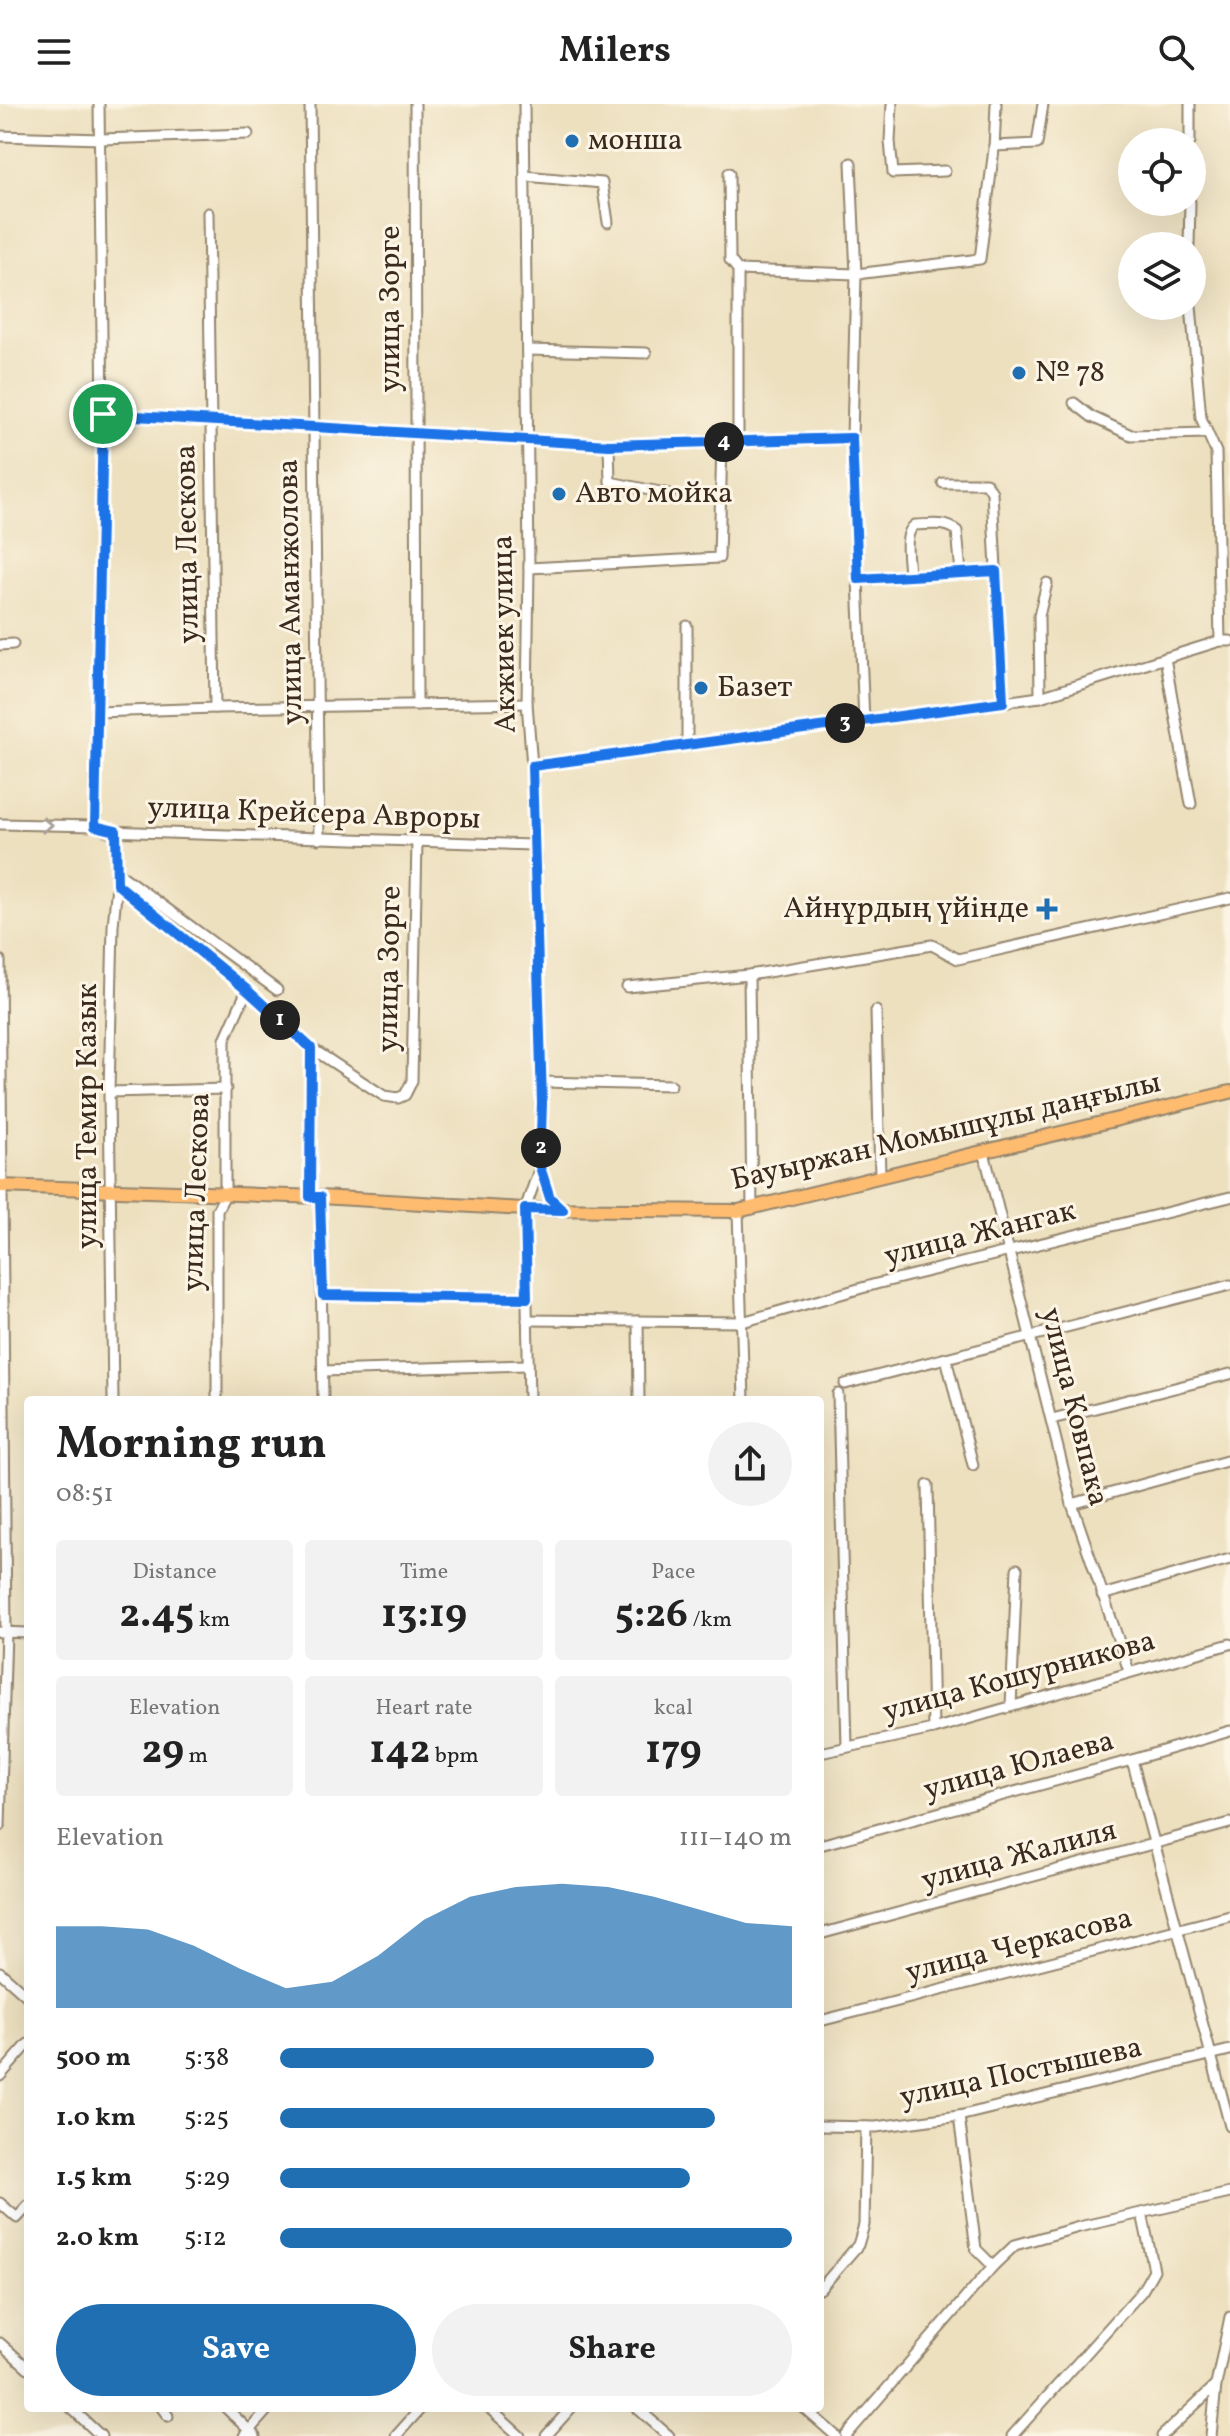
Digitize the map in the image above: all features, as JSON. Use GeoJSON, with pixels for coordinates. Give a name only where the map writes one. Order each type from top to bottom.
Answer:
{"type":"FeatureCollection","features":[{"type":"Feature","properties":{"kind":"main road","name":"Бауыржан Момышұлы даңғылы"},"geometry":{"type":"LineString","coordinates":[[2,1186],[315,1197],[525,1209],[738,1211],[1230,1092]]}},
{"type":"Feature","properties":{"kind":"street"},"geometry":{"type":"LineString","coordinates":[[95,826],[103,414],[99,104]]}},
{"type":"Feature","properties":{"kind":"street","name":"улица Аманжолова"},"geometry":{"type":"LineString","coordinates":[[310,104],[319,839]]}},
{"type":"Feature","properties":{"kind":"street","name":"улица Зорге"},"geometry":{"type":"LineString","coordinates":[[415,104],[417,705]]}},
{"type":"Feature","properties":{"kind":"street","name":"Акжиек улица"},"geometry":{"type":"LineString","coordinates":[[524,104],[529,568],[527,703],[532,766],[541,1082],[540,1167],[525,1209],[529,1396]]}},
{"type":"Feature","properties":{"kind":"street"},"geometry":{"type":"LineString","coordinates":[[892,104],[890,141],[893,173],[945,171]]}},
{"type":"Feature","properties":{"kind":"street"},"geometry":{"type":"LineString","coordinates":[[738,270],[856,274],[980,259],[996,104]]}},
{"type":"Feature","properties":{"kind":"street"},"geometry":{"type":"LineString","coordinates":[[994,146],[1037,144],[1043,104]]}},
{"type":"Feature","properties":{"kind":"street"},"geometry":{"type":"LineString","coordinates":[[1190,104],[1190,128]]}},
{"type":"Feature","properties":{"kind":"street"},"geometry":{"type":"LineString","coordinates":[[0,136],[101,139],[248,134]]}},
{"type":"Feature","properties":{"kind":"street"},"geometry":{"type":"LineString","coordinates":[[851,163],[856,274],[852,438],[864,721]]}},
{"type":"Feature","properties":{"kind":"street"},"geometry":{"type":"LineString","coordinates":[[729,173],[730,260],[738,270],[738,441]]}},
{"type":"Feature","properties":{"kind":"street"},"geometry":{"type":"LineString","coordinates":[[525,176],[602,183],[608,222]]}},
{"type":"Feature","properties":{"kind":"street","name":"улица Лескова"},"geometry":{"type":"LineString","coordinates":[[208,213],[215,708]]}},
{"type":"Feature","properties":{"kind":"street"},"geometry":{"type":"LineString","coordinates":[[532,766],[1040,697],[1225,641],[1216,452],[1201,418],[1192,320]]}},
{"type":"Feature","properties":{"kind":"street"},"geometry":{"type":"LineString","coordinates":[[527,350],[646,353]]}},
{"type":"Feature","properties":{"kind":"street"},"geometry":{"type":"LineString","coordinates":[[1074,403],[1092,417],[1131,435],[1207,433]]}},
{"type":"Feature","properties":{"kind":"street"},"geometry":{"type":"LineString","coordinates":[[103,414],[609,445],[852,438]]}},
{"type":"Feature","properties":{"kind":"street"},"geometry":{"type":"LineString","coordinates":[[529,568],[719,558],[722,442]]}},
{"type":"Feature","properties":{"kind":"street"},"geometry":{"type":"LineString","coordinates":[[609,445],[610,482],[670,494]]}},
{"type":"Feature","properties":{"kind":"street"},"geometry":{"type":"LineString","coordinates":[[943,483],[986,483],[992,492],[1003,702]]}},
{"type":"Feature","properties":{"kind":"street"},"geometry":{"type":"LineString","coordinates":[[909,576],[907,534],[915,525],[949,525],[957,531],[961,573]]}},
{"type":"Feature","properties":{"kind":"street"},"geometry":{"type":"LineString","coordinates":[[858,579],[996,571]]}},
{"type":"Feature","properties":{"kind":"street"},"geometry":{"type":"LineString","coordinates":[[1040,697],[1039,616],[1047,583]]}},
{"type":"Feature","properties":{"kind":"street"},"geometry":{"type":"LineString","coordinates":[[687,626],[687,745]]}},
{"type":"Feature","properties":{"kind":"street"},"geometry":{"type":"LineString","coordinates":[[0,645],[13,644]]}},
{"type":"Feature","properties":{"kind":"street"},"geometry":{"type":"LineString","coordinates":[[1165,658],[1191,804]]}},
{"type":"Feature","properties":{"kind":"street"},"geometry":{"type":"LineString","coordinates":[[97,712],[527,703]]}},
{"type":"Feature","properties":{"kind":"street","name":"улица Крейсера Авроры"},"geometry":{"type":"LineString","coordinates":[[0,824],[95,826],[116,831],[319,839],[533,845]]}},
{"type":"Feature","properties":{"kind":"street","name":"улица Темир Казык"},"geometry":{"type":"LineString","coordinates":[[113,1396],[109,1092],[117,884],[116,831]]}},
{"type":"Feature","properties":{"kind":"street","name":"улица Зорге"},"geometry":{"type":"LineString","coordinates":[[311,1048],[384,1096],[398,1098],[405,1095],[412,1081],[417,842]]}},
{"type":"Feature","properties":{"kind":"street"},"geometry":{"type":"LineString","coordinates":[[117,872],[277,990]]}},
{"type":"Feature","properties":{"kind":"street"},"geometry":{"type":"LineString","coordinates":[[117,884],[247,990],[311,1048],[315,1197],[323,1295],[323,1396]]}},
{"type":"Feature","properties":{"kind":"street"},"geometry":{"type":"LineString","coordinates":[[627,987],[749,975],[932,945],[958,959],[1230,898]]}},
{"type":"Feature","properties":{"kind":"street"},"geometry":{"type":"LineString","coordinates":[[0,960],[3,1632],[0,1826]]}},
{"type":"Feature","properties":{"kind":"street"},"geometry":{"type":"LineString","coordinates":[[749,975],[752,1209]]}},
{"type":"Feature","properties":{"kind":"street","name":"улица Лескова"},"geometry":{"type":"LineString","coordinates":[[217,1396],[217,1210],[225,1195],[225,1039],[247,990]]}},
{"type":"Feature","properties":{"kind":"street"},"geometry":{"type":"LineString","coordinates":[[876,1011],[880,1177]]}},
{"type":"Feature","properties":{"kind":"street"},"geometry":{"type":"LineString","coordinates":[[541,1082],[671,1085]]}},
{"type":"Feature","properties":{"kind":"street"},"geometry":{"type":"LineString","coordinates":[[109,1092],[226,1089]]}},
{"type":"Feature","properties":{"kind":"street","name":"улица Ковпака"},"geometry":{"type":"LineString","coordinates":[[984,1152],[1072,1504],[1129,1671]]}},
{"type":"Feature","properties":{"kind":"street"},"geometry":{"type":"LineString","coordinates":[[540,1167],[550,1198],[563,1210]]}},
{"type":"Feature","properties":{"kind":"street","name":"улица Жангак"},"geometry":{"type":"LineString","coordinates":[[527,1320],[742,1322],[876,1284],[1230,1197]]}},
{"type":"Feature","properties":{"kind":"street"},"geometry":{"type":"LineString","coordinates":[[738,1211],[744,1396]]}},
{"type":"Feature","properties":{"kind":"street"},"geometry":{"type":"LineString","coordinates":[[845,1384],[1230,1285]]}},
{"type":"Feature","properties":{"kind":"street"},"geometry":{"type":"LineString","coordinates":[[323,1295],[527,1298]]}},
{"type":"Feature","properties":{"kind":"street"},"geometry":{"type":"LineString","coordinates":[[638,1321],[639,1396]]}},
{"type":"Feature","properties":{"kind":"street"},"geometry":{"type":"LineString","coordinates":[[946,1358],[973,1465]]}},
{"type":"Feature","properties":{"kind":"street"},"geometry":{"type":"LineString","coordinates":[[323,1371],[528,1365]]}},
{"type":"Feature","properties":{"kind":"street"},"geometry":{"type":"LineString","coordinates":[[1052,1419],[1230,1374]]}},
{"type":"Feature","properties":{"kind":"street"},"geometry":{"type":"LineString","coordinates":[[838,1394],[847,1747]]}},
{"type":"Feature","properties":{"kind":"street"},"geometry":{"type":"LineString","coordinates":[[1072,1504],[1230,1460]]}},
{"type":"Feature","properties":{"kind":"street"},"geometry":{"type":"LineString","coordinates":[[928,1485],[933,1729]]}},
{"type":"Feature","properties":{"kind":"street"},"geometry":{"type":"LineString","coordinates":[[1102,1595],[1230,1559]]}},
{"type":"Feature","properties":{"kind":"street"},"geometry":{"type":"LineString","coordinates":[[1011,1706],[1017,1569]]}},
{"type":"Feature","properties":{"kind":"street"},"geometry":{"type":"LineString","coordinates":[[3,1632],[24,1633]]}},
{"type":"Feature","properties":{"kind":"street","name":"улица Кошурникова"},"geometry":{"type":"LineString","coordinates":[[824,1752],[933,1729],[1230,1644]]}},
{"type":"Feature","properties":{"kind":"street","name":"улица Юлаева"},"geometry":{"type":"LineString","coordinates":[[824,1844],[1230,1731]]}},
{"type":"Feature","properties":{"kind":"street"},"geometry":{"type":"LineString","coordinates":[[1132,1760],[1230,2126]]}},
{"type":"Feature","properties":{"kind":"street","name":"улица Жалиля"},"geometry":{"type":"LineString","coordinates":[[824,1933],[1230,1823]]}},
{"type":"Feature","properties":{"kind":"street","name":"улица Черкасова"},"geometry":{"type":"LineString","coordinates":[[824,2020],[1230,1916]]}},
{"type":"Feature","properties":{"kind":"street"},"geometry":{"type":"LineString","coordinates":[[0,1972],[24,1993]]}},
{"type":"Feature","properties":{"kind":"street"},"geometry":{"type":"LineString","coordinates":[[0,2076],[24,2049]]}},
{"type":"Feature","properties":{"kind":"street","name":"улица Постышева"},"geometry":{"type":"LineString","coordinates":[[824,2126],[866,2127],[959,2116],[1230,2050]]}},
{"type":"Feature","properties":{"kind":"street"},"geometry":{"type":"LineString","coordinates":[[959,2116],[976,2249],[993,2266]]}},
{"type":"Feature","properties":{"kind":"street"},"geometry":{"type":"LineString","coordinates":[[824,2284],[858,2245],[864,2225],[866,2127]]}},
{"type":"Feature","properties":{"kind":"street"},"geometry":{"type":"LineString","coordinates":[[846,2436],[993,2266],[1015,2245],[1079,2227],[1230,2193]]}},
{"type":"Feature","properties":{"kind":"street"},"geometry":{"type":"LineString","coordinates":[[0,2203],[17,2218],[24,2210]]}},
{"type":"Feature","properties":{"kind":"street"},"geometry":{"type":"LineString","coordinates":[[1012,2436],[1142,2291],[1154,2270],[1142,2213]]}},
{"type":"Feature","properties":{"kind":"street"},"geometry":{"type":"LineString","coordinates":[[1211,2436],[1216,2385],[1230,2317]]}},
{"type":"Feature","properties":{"kind":"street"},"geometry":{"type":"LineString","coordinates":[[0,2343],[24,2361]]}},
{"type":"Feature","properties":{"kind":"street"},"geometry":{"type":"LineString","coordinates":[[1162,2436],[1216,2385]]}},
{"type":"Feature","properties":{"kind":"street"},"geometry":{"type":"LineString","coordinates":[[75,2412],[101,2436]]}},
{"type":"Feature","properties":{"kind":"street"},"geometry":{"type":"LineString","coordinates":[[230,2412],[249,2434],[266,2412]]}},
{"type":"Feature","properties":{"kind":"street"},"geometry":{"type":"LineString","coordinates":[[396,2436],[417,2412]]}},
{"type":"Feature","properties":{"kind":"street"},"geometry":{"type":"LineString","coordinates":[[493,2412],[520,2436]]}},
{"type":"Feature","properties":{"kind":"street"},"geometry":{"type":"LineString","coordinates":[[546,2436],[567,2412]]}},
{"type":"Feature","properties":{"kind":"street"},"geometry":{"type":"LineString","coordinates":[[642,2412],[669,2436]]}},
{"type":"Feature","properties":{"kind":"street"},"geometry":{"type":"LineString","coordinates":[[809,2412],[836,2436]]}},
{"type":"Feature","properties":{"kind":"place","name":"монша"},"geometry":{"type":"Point","coordinates":[572,141]}},
{"type":"Feature","properties":{"kind":"place","name":"№ 78"},"geometry":{"type":"Point","coordinates":[1019,373]}},
{"type":"Feature","properties":{"kind":"place","name":"Авто мойка"},"geometry":{"type":"Point","coordinates":[559,494]}},
{"type":"Feature","properties":{"kind":"place","name":"Базет"},"geometry":{"type":"Point","coordinates":[701,688]}},
{"type":"Feature","properties":{"kind":"place","name":"Айнұрдың үйінде"},"geometry":{"type":"Point","coordinates":[1047,909]}},
{"type":"Feature","properties":{"kind":"route"},"geometry":{"type":"LineString","coordinates":[[103,414],[609,445],[852,438],[858,579],[996,571],[1003,702],[532,766],[542,1103],[540,1167],[550,1198],[563,1210],[525,1209],[527,1298],[323,1295],[320,1197],[310,1197],[311,1048],[247,990],[117,884],[116,831],[95,826],[103,414]]}}]}
